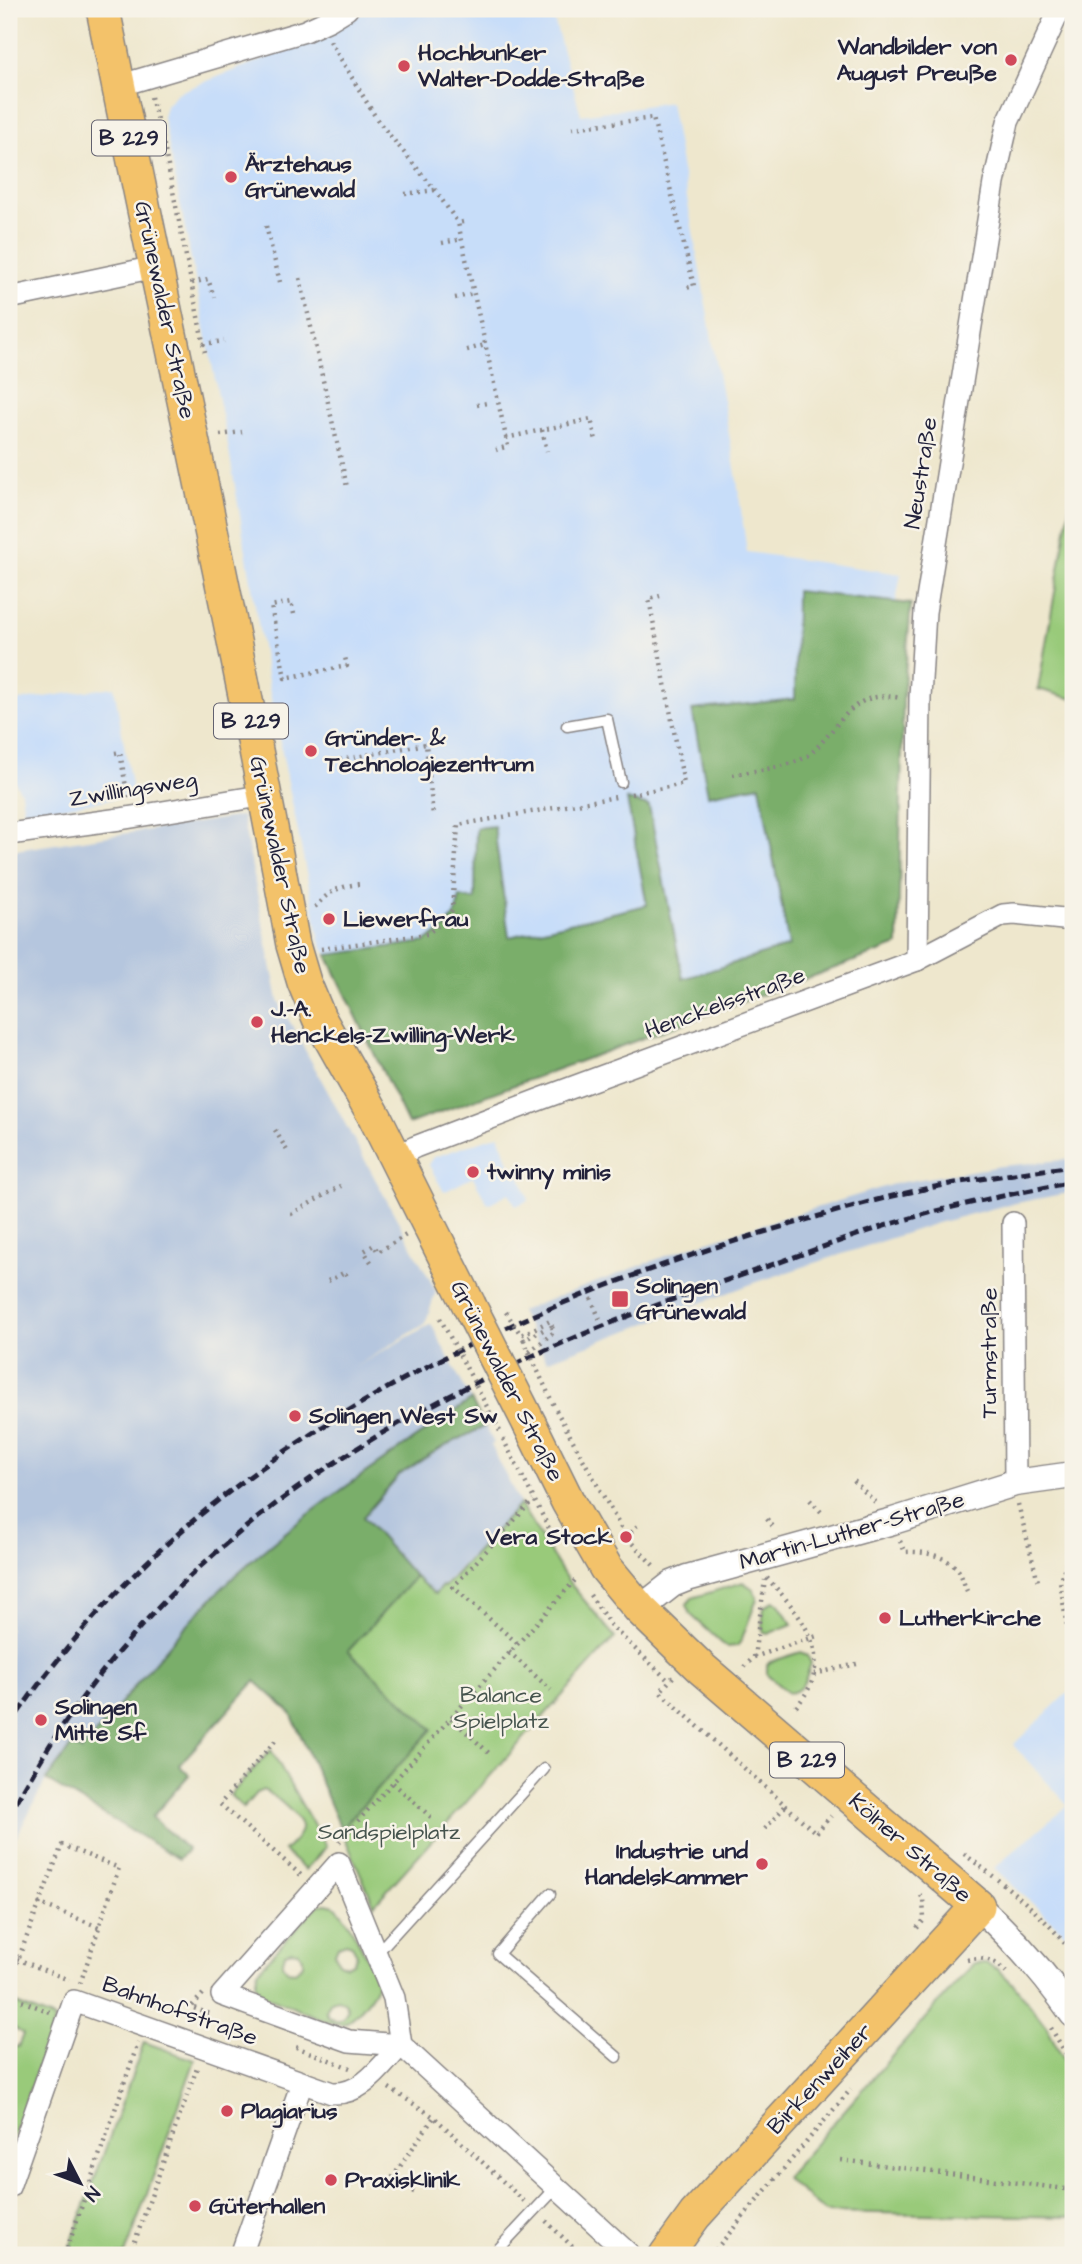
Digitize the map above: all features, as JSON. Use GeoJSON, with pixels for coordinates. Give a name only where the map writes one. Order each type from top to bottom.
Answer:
{"type":"FeatureCollection","features":[{"type":"Feature","properties":{"kind":"main road","name":"Grünewalder Straße"},"geometry":{"type":"LineString","coordinates":[[103,9],[155,267],[206,499],[293,944],[304,982],[319,1018],[395,1157],[454,1312],[606,1568],[640,1609]]}},
{"type":"Feature","properties":{"kind":"main road","name":"Kölner Straße"},"geometry":{"type":"LineString","coordinates":[[640,1609],[701,1668],[978,1906]]}},
{"type":"Feature","properties":{"kind":"main road","name":"Birkenweiher"},"geometry":{"type":"LineString","coordinates":[[666,2255],[695,2215],[978,1906]]}},
{"type":"Feature","properties":{"kind":"street"},"geometry":{"type":"LineString","coordinates":[[118,86],[305,31],[347,9]]}},
{"type":"Feature","properties":{"kind":"street","name":"Neustraße"},"geometry":{"type":"LineString","coordinates":[[917,960],[920,697],[925,612],[994,183],[1008,122],[1060,9]]}},
{"type":"Feature","properties":{"kind":"street"},"geometry":{"type":"LineString","coordinates":[[9,298],[155,267]]}},
{"type":"Feature","properties":{"kind":"street","name":"Zwillingsweg"},"geometry":{"type":"LineString","coordinates":[[9,834],[266,795]]}},
{"type":"Feature","properties":{"kind":"street","name":"Henckelsstraße"},"geometry":{"type":"LineString","coordinates":[[395,1157],[538,1100],[917,960],[1003,915],[1073,920]]}},
{"type":"Feature","properties":{"kind":"street","name":"Turmstraße"},"geometry":{"type":"LineString","coordinates":[[1013,1223],[1015,1483]]}},
{"type":"Feature","properties":{"kind":"street","name":"Martin-Luther-Straße"},"geometry":{"type":"LineString","coordinates":[[640,1609],[672,1584],[687,1578],[762,1567],[893,1521],[1015,1483],[1073,1475]]}},
{"type":"Feature","properties":{"kind":"street","name":"Bahnhofstraße"},"geometry":{"type":"LineString","coordinates":[[339,1863],[394,1998],[401,2045],[349,2041],[222,1995],[339,1863]]}},
{"type":"Feature","properties":{"kind":"street","name":"Kölner Straße"},"geometry":{"type":"LineString","coordinates":[[978,1906],[1011,1936],[1037,1966],[1061,2019]]}},
{"type":"Feature","properties":{"kind":"street","name":"Bahnhofstraße"},"geometry":{"type":"LineString","coordinates":[[9,2188],[77,1993],[144,2026],[332,2092],[342,2093],[358,2087],[372,2077],[401,2045]]}},
{"type":"Feature","properties":{"kind":"street"},"geometry":{"type":"LineString","coordinates":[[401,2045],[630,2255]]}},
{"type":"Feature","properties":{"kind":"street"},"geometry":{"type":"LineString","coordinates":[[243,2255],[302,2083]]}},
{"type":"Feature","properties":{"kind":"lane"},"geometry":{"type":"LineString","coordinates":[[567,726],[607,719],[621,782]]}},
{"type":"Feature","properties":{"kind":"lane"},"geometry":{"type":"LineString","coordinates":[[377,1953],[544,1769]]}},
{"type":"Feature","properties":{"kind":"lane"},"geometry":{"type":"LineString","coordinates":[[550,1894],[498,1954],[617,2057]]}},
{"type":"Feature","properties":{"kind":"lane"},"geometry":{"type":"LineString","coordinates":[[493,2255],[555,2189]]}},
{"type":"Feature","properties":{"kind":"path"},"geometry":{"type":"LineString","coordinates":[[320,25],[378,121],[461,223],[462,239],[508,446],[496,450]]}},
{"type":"Feature","properties":{"kind":"path"},"geometry":{"type":"LineString","coordinates":[[572,128],[653,118],[694,286],[686,288]]}},
{"type":"Feature","properties":{"kind":"path"},"geometry":{"type":"LineString","coordinates":[[405,194],[435,190]]}},
{"type":"Feature","properties":{"kind":"path"},"geometry":{"type":"LineString","coordinates":[[266,226],[280,282]]}},
{"type":"Feature","properties":{"kind":"path"},"geometry":{"type":"LineString","coordinates":[[443,243],[462,239]]}},
{"type":"Feature","properties":{"kind":"path"},"geometry":{"type":"LineString","coordinates":[[300,278],[347,487]]}},
{"type":"Feature","properties":{"kind":"path"},"geometry":{"type":"LineString","coordinates":[[192,283],[208,279],[214,297]]}},
{"type":"Feature","properties":{"kind":"path"},"geometry":{"type":"LineString","coordinates":[[454,298],[474,294]]}},
{"type":"Feature","properties":{"kind":"path"},"geometry":{"type":"LineString","coordinates":[[203,344],[224,341]]}},
{"type":"Feature","properties":{"kind":"path"},"geometry":{"type":"LineString","coordinates":[[467,350],[485,345]]}},
{"type":"Feature","properties":{"kind":"path"},"geometry":{"type":"LineString","coordinates":[[477,405],[487,403]]}},
{"type":"Feature","properties":{"kind":"path"},"geometry":{"type":"LineString","coordinates":[[567,417],[569,424]]}},
{"type":"Feature","properties":{"kind":"path"},"geometry":{"type":"LineString","coordinates":[[506,438],[591,418],[596,440]]}},
{"type":"Feature","properties":{"kind":"path"},"geometry":{"type":"LineString","coordinates":[[542,430],[547,451]]}},
{"type":"Feature","properties":{"kind":"path"},"geometry":{"type":"LineString","coordinates":[[220,435],[242,432]]}},
{"type":"Feature","properties":{"kind":"path"},"geometry":{"type":"LineString","coordinates":[[320,949],[427,934],[438,927],[452,909],[458,825],[684,784],[649,599],[660,596]]}},
{"type":"Feature","properties":{"kind":"path"},"geometry":{"type":"LineString","coordinates":[[294,614],[291,602],[271,606],[285,678],[347,666],[345,657]]}},
{"type":"Feature","properties":{"kind":"path"},"geometry":{"type":"LineString","coordinates":[[733,775],[801,760],[818,746],[849,711],[874,696],[903,699],[920,697]]}},
{"type":"Feature","properties":{"kind":"path"},"geometry":{"type":"LineString","coordinates":[[340,760],[426,744],[433,816]]}},
{"type":"Feature","properties":{"kind":"path"},"geometry":{"type":"LineString","coordinates":[[116,753],[120,752],[131,817]]}},
{"type":"Feature","properties":{"kind":"path"},"geometry":{"type":"LineString","coordinates":[[312,911],[327,894],[341,886],[360,884]]}},
{"type":"Feature","properties":{"kind":"path"},"geometry":{"type":"LineString","coordinates":[[275,1130],[289,1154]]}},
{"type":"Feature","properties":{"kind":"path"},"geometry":{"type":"LineString","coordinates":[[291,1214],[341,1186]]}},
{"type":"Feature","properties":{"kind":"path"},"geometry":{"type":"LineString","coordinates":[[372,1262],[365,1251],[374,1245],[378,1252],[409,1234]]}},
{"type":"Feature","properties":{"kind":"path"},"geometry":{"type":"LineString","coordinates":[[328,1281],[345,1272],[348,1280]]}},
{"type":"Feature","properties":{"kind":"path"},"geometry":{"type":"LineString","coordinates":[[591,1298],[600,1320]]}},
{"type":"Feature","properties":{"kind":"path"},"geometry":{"type":"LineString","coordinates":[[454,1312],[524,1430],[672,1584]]}},
{"type":"Feature","properties":{"kind":"path"},"geometry":{"type":"LineString","coordinates":[[524,1430],[529,1352],[521,1335],[550,1321],[554,1332],[529,1352]]}},
{"type":"Feature","properties":{"kind":"path"},"geometry":{"type":"LineString","coordinates":[[524,1340],[543,1331]]}},
{"type":"Feature","properties":{"kind":"path"},"geometry":{"type":"LineString","coordinates":[[1015,1483],[1017,1502],[1039,1585]]}},
{"type":"Feature","properties":{"kind":"path"},"geometry":{"type":"LineString","coordinates":[[517,1643],[453,1587],[533,1500]]}},
{"type":"Feature","properties":{"kind":"path"},"geometry":{"type":"LineString","coordinates":[[626,1537],[637,1526]]}},
{"type":"Feature","properties":{"kind":"path"},"geometry":{"type":"LineString","coordinates":[[1071,1549],[1060,1581],[1072,1661]]}},
{"type":"Feature","properties":{"kind":"path"},"geometry":{"type":"LineString","coordinates":[[905,1552],[919,1551],[949,1563],[958,1570],[967,1591]]}},
{"type":"Feature","properties":{"kind":"path"},"geometry":{"type":"LineString","coordinates":[[762,1567],[812,1637],[816,1665],[814,1674],[807,1692],[793,1710]]}},
{"type":"Feature","properties":{"kind":"path"},"geometry":{"type":"LineString","coordinates":[[754,1657],[762,1567]]}},
{"type":"Feature","properties":{"kind":"path"},"geometry":{"type":"LineString","coordinates":[[335,1847],[578,1577]]}},
{"type":"Feature","properties":{"kind":"path"},"geometry":{"type":"LineString","coordinates":[[592,1598],[611,1626],[670,1681],[660,1692],[816,1833],[833,1815]]}},
{"type":"Feature","properties":{"kind":"path"},"geometry":{"type":"LineString","coordinates":[[744,1667],[754,1657],[820,1635]]}},
{"type":"Feature","properties":{"kind":"path"},"geometry":{"type":"LineString","coordinates":[[509,1652],[551,1690]]}},
{"type":"Feature","properties":{"kind":"path"},"geometry":{"type":"LineString","coordinates":[[735,1660],[754,1676]]}},
{"type":"Feature","properties":{"kind":"path"},"geometry":{"type":"LineString","coordinates":[[814,1674],[861,1664]]}},
{"type":"Feature","properties":{"kind":"path"},"geometry":{"type":"LineString","coordinates":[[783,1702],[802,1719]]}},
{"type":"Feature","properties":{"kind":"path"},"geometry":{"type":"LineString","coordinates":[[451,1718],[491,1755]]}},
{"type":"Feature","properties":{"kind":"path"},"geometry":{"type":"LineString","coordinates":[[275,1741],[220,1804],[253,1836],[305,1879],[312,1871]]}},
{"type":"Feature","properties":{"kind":"path"},"geometry":{"type":"LineString","coordinates":[[393,1783],[433,1819]]}},
{"type":"Feature","properties":{"kind":"path"},"geometry":{"type":"LineString","coordinates":[[765,1829],[786,1805]]}},
{"type":"Feature","properties":{"kind":"path"},"geometry":{"type":"LineString","coordinates":[[9,1983],[17,1959],[38,1903],[62,1845],[119,1868],[77,1993],[17,1959]]}},
{"type":"Feature","properties":{"kind":"path"},"geometry":{"type":"LineString","coordinates":[[960,1852],[989,1873],[1032,1911],[1065,1942],[1073,1955]]}},
{"type":"Feature","properties":{"kind":"path"},"geometry":{"type":"LineString","coordinates":[[913,1888],[923,1898],[924,1920],[916,1929]]}},
{"type":"Feature","properties":{"kind":"path"},"geometry":{"type":"LineString","coordinates":[[38,1903],[99,1927]]}},
{"type":"Feature","properties":{"kind":"path"},"geometry":{"type":"LineString","coordinates":[[963,1963],[969,1959],[993,1960],[1015,1981]]}},
{"type":"Feature","properties":{"kind":"path"},"geometry":{"type":"LineString","coordinates":[[209,1987],[191,2007],[214,2016]]}},
{"type":"Feature","properties":{"kind":"path"},"geometry":{"type":"LineString","coordinates":[[9,1996],[32,2005]]}},
{"type":"Feature","properties":{"kind":"path"},"geometry":{"type":"LineString","coordinates":[[1061,2019],[1073,2066]]}},
{"type":"Feature","properties":{"kind":"path"},"geometry":{"type":"LineString","coordinates":[[65,2255],[144,2026]]}},
{"type":"Feature","properties":{"kind":"path"},"geometry":{"type":"LineString","coordinates":[[286,2043],[372,2077],[434,2117],[580,2255]]}},
{"type":"Feature","properties":{"kind":"path"},"geometry":{"type":"LineString","coordinates":[[130,2255],[204,2048]]}},
{"type":"Feature","properties":{"kind":"path"},"geometry":{"type":"LineString","coordinates":[[711,2255],[854,2085]]}},
{"type":"Feature","properties":{"kind":"path"},"geometry":{"type":"LineString","coordinates":[[414,2192],[388,2184],[434,2117]]}},
{"type":"Feature","properties":{"kind":"path"},"geometry":{"type":"LineString","coordinates":[[841,2160],[1073,2190]]}},
{"type":"Feature","properties":{"kind":"shaded area"},"geometry":{"type":"Polygon","coordinates":[[[372,9],[551,9],[581,115],[670,102],[736,474],[747,552],[901,574],[896,601],[911,604],[903,699],[898,945],[408,1124],[320,941],[270,693],[228,445],[163,117],[166,106],[177,93],[296,46],[372,9]]]}},
{"type":"Feature","properties":{"kind":"shaded area"},"geometry":{"type":"Polygon","coordinates":[[[114,687],[133,796],[24,813],[21,792],[9,772],[9,702],[114,687]]]}},
{"type":"Feature","properties":{"kind":"shaded area"},"geometry":{"type":"Polygon","coordinates":[[[242,816],[278,1000],[436,1291],[425,1324],[353,1368],[431,1324],[471,1400],[308,1515],[239,1572],[178,1636],[81,1751],[73,1745],[46,1780],[9,1851],[9,851],[242,816]]]}},
{"type":"Feature","properties":{"kind":"shaded area","name":"twinny minis"},"geometry":{"type":"Polygon","coordinates":[[[499,1135],[514,1176],[520,1175],[529,1200],[516,1206],[509,1193],[488,1204],[473,1177],[444,1192],[429,1165],[434,1157],[499,1135]]]}},
{"type":"Feature","properties":{"kind":"shaded area"},"geometry":{"type":"Polygon","coordinates":[[[1073,1159],[1073,1192],[1006,1205],[937,1223],[754,1283],[547,1361],[520,1311],[692,1246],[897,1183],[1001,1166],[1073,1159]]]}},
{"type":"Feature","properties":{"kind":"shaded area"},"geometry":{"type":"Polygon","coordinates":[[[485,1426],[494,1443],[491,1445],[520,1504],[435,1594],[415,1577],[362,1517],[399,1475],[441,1448],[485,1426]]]}},
{"type":"Feature","properties":{"kind":"shaded area"},"geometry":{"type":"Polygon","coordinates":[[[1073,1693],[1073,1941],[994,1868],[1068,1805],[1013,1745],[1066,1694],[1073,1693]]]}},
{"type":"Feature","properties":{"kind":"green space"},"geometry":{"type":"Polygon","coordinates":[[[1073,489],[1073,699],[1038,689],[1073,489]]]}},
{"type":"Feature","properties":{"kind":"green space"},"geometry":{"type":"Polygon","coordinates":[[[796,591],[911,604],[903,699],[898,945],[408,1124],[327,955],[425,942],[445,928],[455,915],[460,897],[475,900],[476,828],[494,826],[509,937],[647,905],[627,800],[649,806],[683,979],[789,946],[760,785],[708,795],[692,710],[795,699],[796,591]]]}},
{"type":"Feature","properties":{"kind":"green space"},"geometry":{"type":"Polygon","coordinates":[[[471,1400],[485,1426],[441,1448],[399,1475],[363,1517],[415,1577],[348,1651],[432,1729],[341,1829],[291,1713],[255,1681],[179,1765],[189,1775],[152,1817],[188,1850],[179,1859],[46,1780],[73,1744],[81,1751],[178,1635],[240,1571],[324,1503],[471,1400]]]}},
{"type":"Feature","properties":{"kind":"green space"},"geometry":{"type":"Polygon","coordinates":[[[520,1504],[568,1581],[615,1637],[374,1905],[341,1829],[432,1729],[348,1651],[415,1577],[435,1594],[444,1587],[520,1504]]]}},
{"type":"Feature","properties":{"kind":"green space"},"geometry":{"type":"Polygon","coordinates":[[[743,1582],[753,1589],[757,1599],[741,1641],[737,1646],[726,1647],[690,1614],[686,1605],[692,1598],[743,1582]]]}},
{"type":"Feature","properties":{"kind":"green space"},"geometry":{"type":"Polygon","coordinates":[[[773,1601],[778,1603],[792,1624],[768,1634],[764,1633],[762,1628],[764,1607],[773,1601]]]}},
{"type":"Feature","properties":{"kind":"green space"},"geometry":{"type":"Polygon","coordinates":[[[801,1652],[807,1655],[811,1663],[801,1687],[788,1693],[767,1675],[767,1665],[801,1652]]]}},
{"type":"Feature","properties":{"kind":"green space"},"geometry":{"type":"Polygon","coordinates":[[[271,1750],[326,1847],[305,1870],[284,1851],[297,1838],[301,1829],[297,1818],[286,1806],[263,1790],[256,1793],[243,1808],[230,1795],[271,1750]]]}},
{"type":"Feature","properties":{"kind":"green space"},"geometry":{"type":"Polygon","coordinates":[[[319,1905],[333,1905],[340,1912],[360,1944],[375,1978],[375,1989],[368,2001],[352,2018],[342,2024],[331,2023],[268,1997],[259,1992],[255,1982],[258,1971],[319,1905]],[[346,1943],[338,1946],[335,1953],[339,1963],[346,1966],[353,1963],[357,1954],[352,1945],[346,1943]],[[298,1952],[285,1954],[282,1964],[288,1971],[295,1972],[303,1965],[303,1958],[298,1952]],[[338,1999],[331,2001],[326,2010],[328,2017],[337,2021],[343,2018],[348,2009],[345,2003],[338,1999]]]}},
{"type":"Feature","properties":{"kind":"green space"},"geometry":{"type":"Polygon","coordinates":[[[986,1963],[999,1970],[1015,1986],[1046,2026],[1073,2077],[1073,2217],[825,2212],[785,2178],[973,1964],[986,1963]]]}},
{"type":"Feature","properties":{"kind":"green space"},"geometry":{"type":"Polygon","coordinates":[[[11,2002],[55,2019],[9,2148],[9,2076],[13,2060],[9,2058],[9,2046],[18,2047],[23,2034],[9,2024],[11,2002]]]}},
{"type":"Feature","properties":{"kind":"green space"},"geometry":{"type":"Polygon","coordinates":[[[144,2042],[195,2060],[125,2255],[67,2255],[144,2042]]]}},
{"type":"Feature","properties":{"kind":"railway"},"geometry":{"type":"LineString","coordinates":[[9,1726],[81,1632],[136,1573],[194,1520],[289,1449],[355,1407],[423,1369],[565,1302],[713,1248],[903,1194],[977,1179],[1073,1166]]}},
{"type":"Feature","properties":{"kind":"railway"},"geometry":{"type":"LineString","coordinates":[[9,1816],[73,1711],[148,1619],[231,1539],[323,1470],[422,1410],[527,1358],[637,1313],[862,1233],[929,1213],[1073,1182]]}},
{"type":"Feature","properties":{"kind":"place","name":"Wandbilder von August Preuße"},"geometry":{"type":"Point","coordinates":[1011,60]}},
{"type":"Feature","properties":{"kind":"place","name":"Hochbunker Walter-Dodde-Straße"},"geometry":{"type":"Point","coordinates":[404,66]}},
{"type":"Feature","properties":{"kind":"place","name":"Ärztehaus Grünewald"},"geometry":{"type":"Point","coordinates":[231,177]}},
{"type":"Feature","properties":{"kind":"place","name":"Gründer- & Technologiezentrum"},"geometry":{"type":"Point","coordinates":[311,751]}},
{"type":"Feature","properties":{"kind":"place","name":"Liewerfrau"},"geometry":{"type":"Point","coordinates":[329,919]}},
{"type":"Feature","properties":{"kind":"place","name":"J.-A. Henckels-Zwilling-Werk"},"geometry":{"type":"Point","coordinates":[257,1022]}},
{"type":"Feature","properties":{"kind":"place","name":"twinny minis"},"geometry":{"type":"Point","coordinates":[473,1172]}},
{"type":"Feature","properties":{"kind":"place","name":"Solingen Grünewald"},"geometry":{"type":"Point","coordinates":[620,1299]}},
{"type":"Feature","properties":{"kind":"place","name":"Solingen West Sw"},"geometry":{"type":"Point","coordinates":[295,1416]}},
{"type":"Feature","properties":{"kind":"place","name":"Vera Stock"},"geometry":{"type":"Point","coordinates":[626,1537]}},
{"type":"Feature","properties":{"kind":"place","name":"Lutherkirche"},"geometry":{"type":"Point","coordinates":[885,1618]}},
{"type":"Feature","properties":{"kind":"place","name":"Solingen Mitte Sf"},"geometry":{"type":"Point","coordinates":[41,1720]}},
{"type":"Feature","properties":{"kind":"place","name":"Industrie und Handelskammer"},"geometry":{"type":"Point","coordinates":[762,1864]}},
{"type":"Feature","properties":{"kind":"place","name":"Plagiarius"},"geometry":{"type":"Point","coordinates":[227,2111]}},
{"type":"Feature","properties":{"kind":"place","name":"Praxisklinik"},"geometry":{"type":"Point","coordinates":[331,2180]}},
{"type":"Feature","properties":{"kind":"place","name":"Güterhallen"},"geometry":{"type":"Point","coordinates":[195,2206]}},
{"type":"Feature","properties":{"kind":"park label","name":"Balance Spielplatz"},"geometry":{"type":"Point","coordinates":[501,1708]}},
{"type":"Feature","properties":{"kind":"park label","name":"Sandspielplatz"},"geometry":{"type":"Point","coordinates":[389,1832]}}]}
